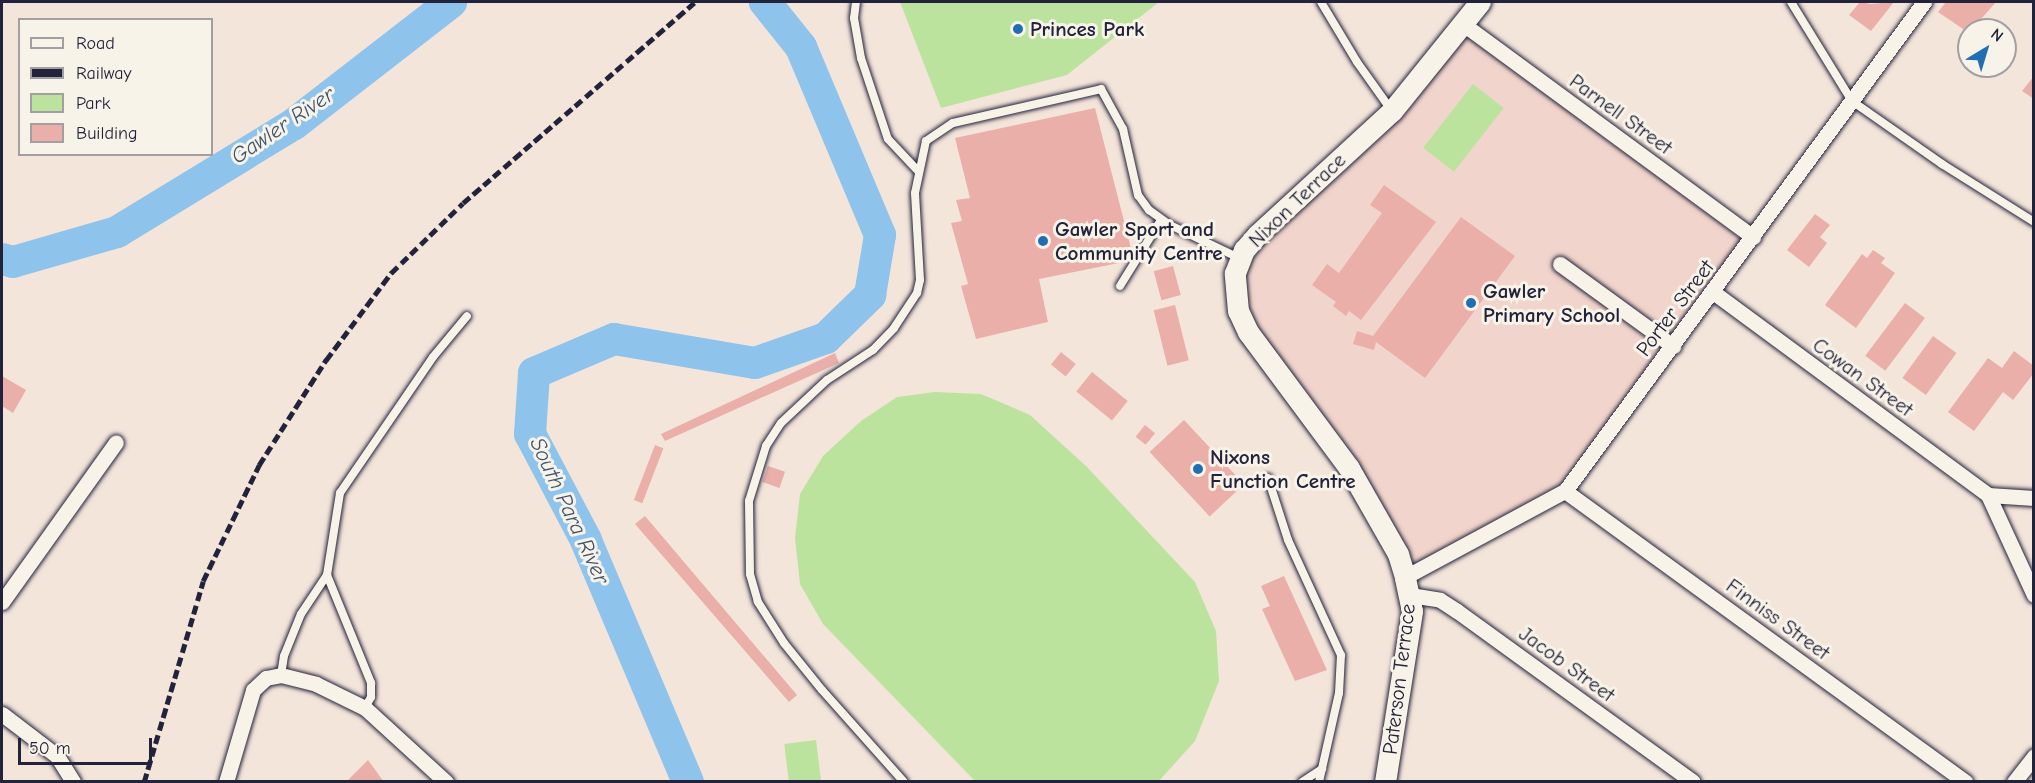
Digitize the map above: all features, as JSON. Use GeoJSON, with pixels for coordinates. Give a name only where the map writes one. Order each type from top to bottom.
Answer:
{"type":"FeatureCollection","features":[{"type":"Feature","properties":{"kind":"street","name":"Nixon Terrace"},"geometry":{"type":"LineString","coordinates":[[1408,586],[1398,554],[1349,468],[1243,322],[1238,311],[1235,273],[1240,259],[1257,235],[1392,111],[1480,2]]}},
{"type":"Feature","properties":{"kind":"street","name":"Porter Street"},"geometry":{"type":"LineString","coordinates":[[1408,586],[1565,491],[1754,237],[1924,2]]}},
{"type":"Feature","properties":{"kind":"street","name":"Parnell Street"},"geometry":{"type":"LineString","coordinates":[[1463,24],[1754,237]]}},
{"type":"Feature","properties":{"kind":"street"},"geometry":{"type":"LineString","coordinates":[[1560,264],[1673,346]]}},
{"type":"Feature","properties":{"kind":"street","name":"Cowan Street"},"geometry":{"type":"LineString","coordinates":[[1713,292],[1988,495]]}},
{"type":"Feature","properties":{"kind":"street"},"geometry":{"type":"LineString","coordinates":[[2,602],[6,585],[116,442]]}},
{"type":"Feature","properties":{"kind":"street","name":"Finniss Street"},"geometry":{"type":"LineString","coordinates":[[1565,491],[1966,782]]}},
{"type":"Feature","properties":{"kind":"street"},"geometry":{"type":"LineString","coordinates":[[2034,498],[1988,495],[2034,595]]}},
{"type":"Feature","properties":{"kind":"street","name":"Paterson Terrace"},"geometry":{"type":"LineString","coordinates":[[1385,782],[1412,611],[1408,586]]}},
{"type":"Feature","properties":{"kind":"street","name":"Jacob Street"},"geometry":{"type":"LineString","coordinates":[[1408,586],[1440,600],[1457,611],[1693,782]]}},
{"type":"Feature","properties":{"kind":"street"},"geometry":{"type":"LineString","coordinates":[[226,782],[253,690],[266,678],[281,675],[316,684],[365,708],[447,782]]}},
{"type":"Feature","properties":{"kind":"street"},"geometry":{"type":"LineString","coordinates":[[2,714],[57,756],[73,782]]}},
{"type":"Feature","properties":{"kind":"street"},"geometry":{"type":"LineString","coordinates":[[2014,782],[2034,756]]}},
{"type":"Feature","properties":{"kind":"lane"},"geometry":{"type":"LineString","coordinates":[[856,2],[854,18],[861,58],[888,139],[918,171]]}},
{"type":"Feature","properties":{"kind":"lane"},"geometry":{"type":"LineString","coordinates":[[1321,2],[1357,62],[1392,111]]}},
{"type":"Feature","properties":{"kind":"lane"},"geometry":{"type":"LineString","coordinates":[[1791,2],[1852,101],[1942,164],[2034,222]]}},
{"type":"Feature","properties":{"kind":"lane"},"geometry":{"type":"LineString","coordinates":[[904,782],[822,690],[784,643],[758,602],[750,574],[748,531],[756,470],[781,423],[827,380],[873,350],[894,328],[916,293],[920,280],[915,228],[918,171],[926,141],[953,123],[1091,89],[1101,89],[1112,104],[1123,129],[1138,195],[1149,210],[1161,219],[1240,259]]}},
{"type":"Feature","properties":{"kind":"lane"},"geometry":{"type":"LineString","coordinates":[[1120,286],[1161,219]]}},
{"type":"Feature","properties":{"kind":"lane"},"geometry":{"type":"LineString","coordinates":[[281,675],[301,614],[327,575],[340,493],[433,357],[467,316]]}},
{"type":"Feature","properties":{"kind":"lane"},"geometry":{"type":"LineString","coordinates":[[1268,478],[1284,530],[1341,655],[1340,693],[1319,782]]}},
{"type":"Feature","properties":{"kind":"lane"},"geometry":{"type":"LineString","coordinates":[[327,575],[372,683],[372,697],[365,708]]}},
{"type":"Feature","properties":{"kind":"lane"},"geometry":{"type":"LineString","coordinates":[[1302,782],[1322,769]]}},
{"type":"Feature","properties":{"kind":"shaded area","name":"Gawler Primary School"},"geometry":{"type":"Polygon","coordinates":[[[1463,24],[1753,237],[1565,491],[1405,577],[1398,554],[1248,332],[1240,259],[1463,24]]]}},
{"type":"Feature","properties":{"kind":"green space","name":"Princes Park"},"geometry":{"type":"Polygon","coordinates":[[[900,2],[1159,2],[1067,75],[941,108],[900,2]]]}},
{"type":"Feature","properties":{"kind":"green space"},"geometry":{"type":"Polygon","coordinates":[[[1473,84],[1504,108],[1454,172],[1423,148],[1473,84]]]}},
{"type":"Feature","properties":{"kind":"green space"},"geometry":{"type":"Polygon","coordinates":[[[935,392],[981,394],[1030,415],[1086,466],[1195,582],[1216,631],[1219,681],[1195,741],[1159,781],[975,781],[823,624],[800,584],[795,538],[800,494],[823,456],[861,421],[897,397],[935,392]]]}},
{"type":"Feature","properties":{"kind":"green space"},"geometry":{"type":"Polygon","coordinates":[[[816,740],[821,781],[789,782],[784,744],[816,740]]]}},
{"type":"Feature","properties":{"kind":"building"},"geometry":{"type":"Polygon","coordinates":[[[1860,2],[1871,4],[1894,2],[1871,31],[1849,15],[1860,2]]]}},
{"type":"Feature","properties":{"kind":"building"},"geometry":{"type":"Polygon","coordinates":[[[1946,2],[1996,2],[1982,18],[1957,18],[1957,25],[1938,12],[1946,2]]]}},
{"type":"Feature","properties":{"kind":"building"},"geometry":{"type":"Polygon","coordinates":[[[2034,76],[2034,99],[2022,91],[2034,76]]]}},
{"type":"Feature","properties":{"kind":"building","name":"Gawler Sport and Community Centre"},"geometry":{"type":"Polygon","coordinates":[[[1095,108],[1134,260],[1039,279],[1048,322],[976,339],[961,286],[968,284],[951,223],[962,221],[956,200],[970,198],[955,138],[1095,108]]]}},
{"type":"Feature","properties":{"kind":"building"},"geometry":{"type":"Polygon","coordinates":[[[1384,185],[1436,222],[1361,320],[1349,311],[1346,316],[1333,306],[1336,302],[1312,285],[1327,264],[1339,273],[1382,213],[1370,205],[1384,185]]]}},
{"type":"Feature","properties":{"kind":"building"},"geometry":{"type":"Polygon","coordinates":[[[1815,214],[1830,225],[1820,237],[1827,243],[1809,267],[1787,250],[1815,214]]]}},
{"type":"Feature","properties":{"kind":"building"},"geometry":{"type":"Polygon","coordinates":[[[1461,217],[1515,256],[1425,378],[1376,342],[1374,350],[1353,344],[1357,331],[1373,336],[1461,217]]]}},
{"type":"Feature","properties":{"kind":"building"},"geometry":{"type":"Polygon","coordinates":[[[1873,250],[1885,258],[1881,263],[1895,273],[1856,328],[1825,305],[1862,254],[1867,258],[1873,250]]]}},
{"type":"Feature","properties":{"kind":"building"},"geometry":{"type":"Polygon","coordinates":[[[1173,266],[1181,295],[1161,300],[1154,271],[1173,266]]]}},
{"type":"Feature","properties":{"kind":"building"},"geometry":{"type":"Polygon","coordinates":[[[1905,303],[1925,318],[1885,371],[1865,356],[1905,303]]]}},
{"type":"Feature","properties":{"kind":"building"},"geometry":{"type":"Polygon","coordinates":[[[1175,305],[1189,360],[1167,366],[1154,310],[1175,305]]]}},
{"type":"Feature","properties":{"kind":"building"},"geometry":{"type":"Polygon","coordinates":[[[1933,336],[1956,353],[1926,395],[1902,378],[1933,336]]]}},
{"type":"Feature","properties":{"kind":"building"},"geometry":{"type":"Polygon","coordinates":[[[2014,351],[2034,366],[2034,373],[2013,400],[2003,392],[1974,431],[1948,412],[1988,358],[2002,368],[2014,351]]]}},
{"type":"Feature","properties":{"kind":"building"},"geometry":{"type":"Polygon","coordinates":[[[1061,352],[1076,364],[1066,376],[1051,364],[1061,352]]]}},
{"type":"Feature","properties":{"kind":"building"},"geometry":{"type":"Polygon","coordinates":[[[835,353],[839,363],[665,441],[661,434],[835,353]]]}},
{"type":"Feature","properties":{"kind":"building"},"geometry":{"type":"Polygon","coordinates":[[[1092,372],[1128,401],[1112,420],[1076,391],[1092,372]]]}},
{"type":"Feature","properties":{"kind":"building"},"geometry":{"type":"Polygon","coordinates":[[[2,376],[26,390],[13,413],[2,406],[2,376]]]}},
{"type":"Feature","properties":{"kind":"building","name":"Nixons Function Centre"},"geometry":{"type":"Polygon","coordinates":[[[1184,420],[1244,484],[1210,516],[1150,452],[1184,420]]]}},
{"type":"Feature","properties":{"kind":"building"},"geometry":{"type":"Polygon","coordinates":[[[1145,425],[1155,433],[1146,445],[1136,437],[1145,425]]]}},
{"type":"Feature","properties":{"kind":"building"},"geometry":{"type":"Polygon","coordinates":[[[655,445],[663,448],[642,503],[634,500],[655,445]]]}},
{"type":"Feature","properties":{"kind":"building"},"geometry":{"type":"Polygon","coordinates":[[[768,466],[785,472],[779,488],[762,482],[768,466]]]}},
{"type":"Feature","properties":{"kind":"building"},"geometry":{"type":"Polygon","coordinates":[[[645,516],[797,695],[789,702],[635,524],[645,516]]]}},
{"type":"Feature","properties":{"kind":"building"},"geometry":{"type":"Polygon","coordinates":[[[1284,576],[1327,670],[1295,681],[1262,609],[1270,606],[1261,586],[1284,576]]]}},
{"type":"Feature","properties":{"kind":"building"},"geometry":{"type":"Polygon","coordinates":[[[368,760],[384,782],[346,782],[368,760]]]}},
{"type":"Feature","properties":{"kind":"waterway","name":"Gawler River"},"geometry":{"type":"LineString","coordinates":[[2,259],[13,262],[117,232],[294,124],[451,2]]}},
{"type":"Feature","properties":{"kind":"waterway","name":"South Para River"},"geometry":{"type":"LineString","coordinates":[[688,782],[586,540],[530,434],[534,373],[614,339],[755,363],[826,338],[870,295],[880,235],[801,47],[765,2]]}},
{"type":"Feature","properties":{"kind":"railway"},"geometry":{"type":"LineString","coordinates":[[144,782],[203,581],[259,465],[326,360],[391,273],[463,203],[695,2]]}},
{"type":"Feature","properties":{"kind":"place","name":"Princes Park"},"geometry":{"type":"Point","coordinates":[1018,29]}},
{"type":"Feature","properties":{"kind":"place","name":"Gawler Sport and Community Centre"},"geometry":{"type":"Point","coordinates":[1043,241]}},
{"type":"Feature","properties":{"kind":"place","name":"Gawler Primary School"},"geometry":{"type":"Point","coordinates":[1471,303]}},
{"type":"Feature","properties":{"kind":"place","name":"Nixons Function Centre"},"geometry":{"type":"Point","coordinates":[1198,469]}}]}
